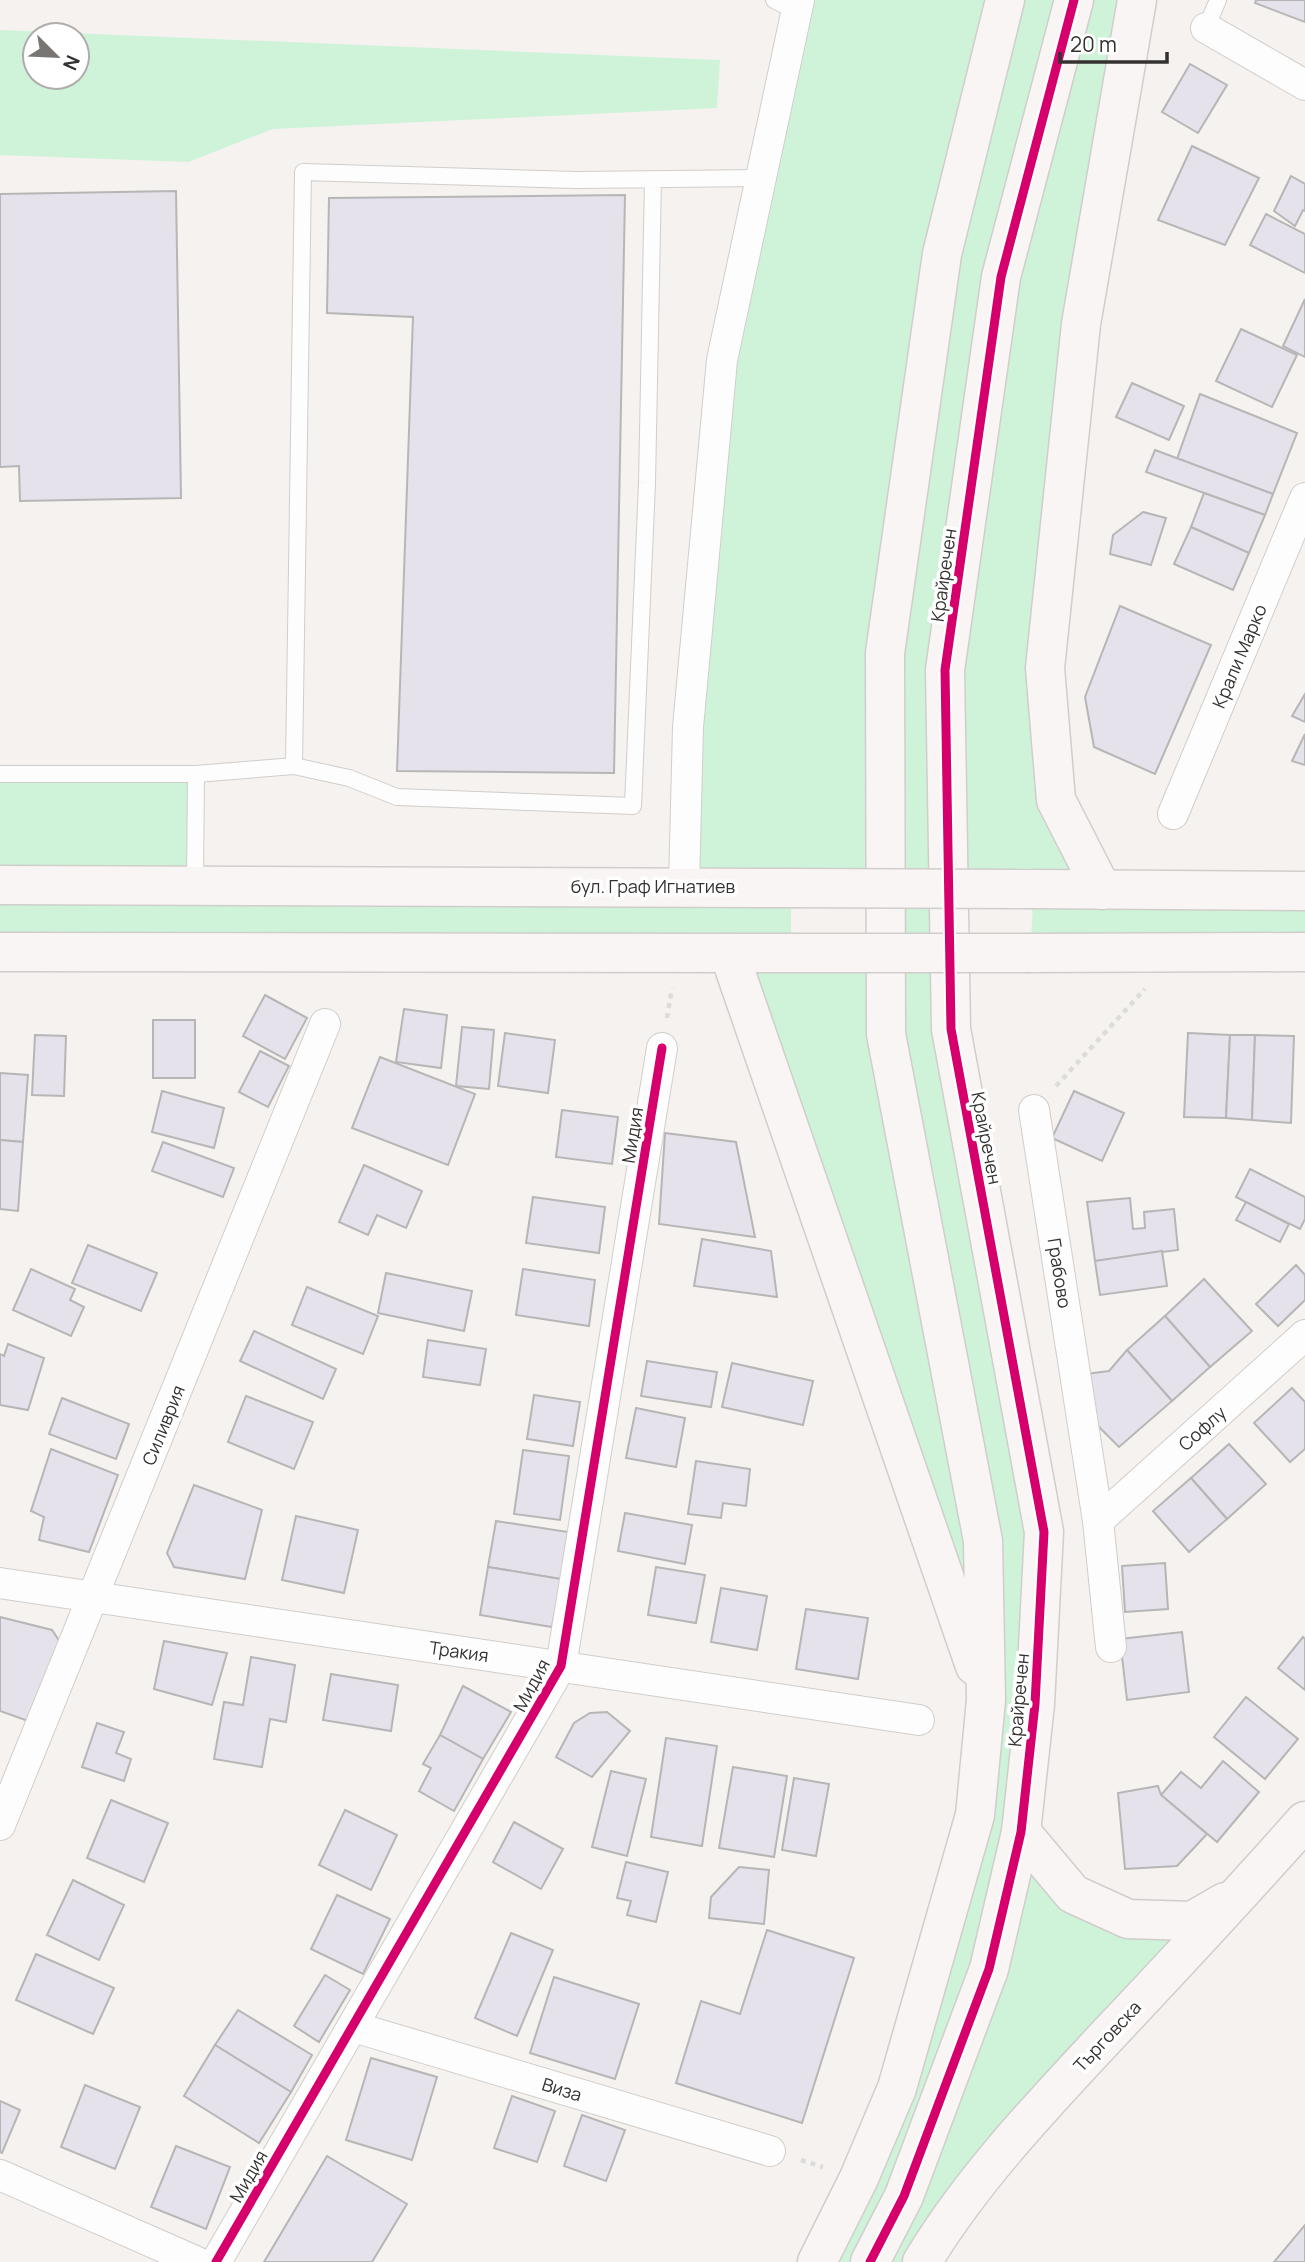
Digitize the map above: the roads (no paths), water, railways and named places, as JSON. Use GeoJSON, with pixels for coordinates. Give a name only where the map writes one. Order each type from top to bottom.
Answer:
{"type":"FeatureCollection","features":[{"type":"Feature","properties":{"kind":"street","name":"Крайречен"},"geometry":{"type":"LineString","coordinates":[[817,2262],[859,2178],[897,2088],[975,1815],[986,1700],[983,1541],[886,1034],[885,653],[942,254],[1005,0]]}},
{"type":"Feature","properties":{"kind":"street","name":"Крайречен"},"geometry":{"type":"LineString","coordinates":[[870,2262],[904,2196],[989,1969],[1021,1832],[1035,1704],[1044,1532],[951,1029],[945,670],[1001,277],[1074,0]]}},
{"type":"Feature","properties":{"kind":"street"},"geometry":{"type":"LineString","coordinates":[[1102,890],[1056,800],[1045,668],[1081,324],[1137,0]]}},
{"type":"Feature","properties":{"kind":"street"},"geometry":{"type":"LineString","coordinates":[[684,885],[688,727],[722,360],[760,178],[790,4]]}},
{"type":"Feature","properties":{"kind":"street"},"geometry":{"type":"LineString","coordinates":[[1206,28],[1305,85]]}},
{"type":"Feature","properties":{"kind":"street","name":"Крали Марко"},"geometry":{"type":"LineString","coordinates":[[1173,814],[1305,498]]}},
{"type":"Feature","properties":{"kind":"street","name":"бул. Граф Игнатиев"},"geometry":{"type":"LineString","coordinates":[[0,885],[684,885],[1305,891]]}},
{"type":"Feature","properties":{"kind":"street"},"geometry":{"type":"LineString","coordinates":[[0,952],[1305,952]]}},
{"type":"Feature","properties":{"kind":"street"},"geometry":{"type":"LineString","coordinates":[[729,953],[986,1700]]}},
{"type":"Feature","properties":{"kind":"street","name":"Силиврия"},"geometry":{"type":"LineString","coordinates":[[0,1825],[325,1024]]}},
{"type":"Feature","properties":{"kind":"street","name":"Мидия"},"geometry":{"type":"LineString","coordinates":[[216,2262],[561,1666],[662,1048]]}},
{"type":"Feature","properties":{"kind":"street","name":"Грабово"},"geometry":{"type":"LineString","coordinates":[[1034,1110],[1098,1521],[1111,1647]]}},
{"type":"Feature","properties":{"kind":"street","name":"Софлу"},"geometry":{"type":"LineString","coordinates":[[1098,1521],[1305,1335]]}},
{"type":"Feature","properties":{"kind":"street","name":"Тракия"},"geometry":{"type":"LineString","coordinates":[[0,1583],[919,1720]]}},
{"type":"Feature","properties":{"kind":"street","name":"Търговска"},"geometry":{"type":"LineString","coordinates":[[922,2262],[941,2231],[1030,2118],[1242,1893],[1305,1821]]}},
{"type":"Feature","properties":{"kind":"street"},"geometry":{"type":"LineString","coordinates":[[1021,1832],[1073,1894],[1128,1919],[1192,1921],[1242,1893]]}},
{"type":"Feature","properties":{"kind":"street","name":"Виза"},"geometry":{"type":"LineString","coordinates":[[354,2027],[770,2151]]}},
{"type":"Feature","properties":{"kind":"street"},"geometry":{"type":"LineString","coordinates":[[0,2175],[197,2262]]}},
{"type":"Feature","properties":{"kind":"lane"},"geometry":{"type":"LineString","coordinates":[[1206,28],[1218,0]]}},
{"type":"Feature","properties":{"kind":"lane"},"geometry":{"type":"LineString","coordinates":[[294,766],[303,172],[576,180],[760,178]]}},
{"type":"Feature","properties":{"kind":"lane"},"geometry":{"type":"LineString","coordinates":[[0,774],[196,774],[294,766],[349,778],[397,797],[633,806],[647,483],[653,178]]}},
{"type":"Feature","properties":{"kind":"lane"},"geometry":{"type":"LineString","coordinates":[[195,885],[196,774]]}}]}
